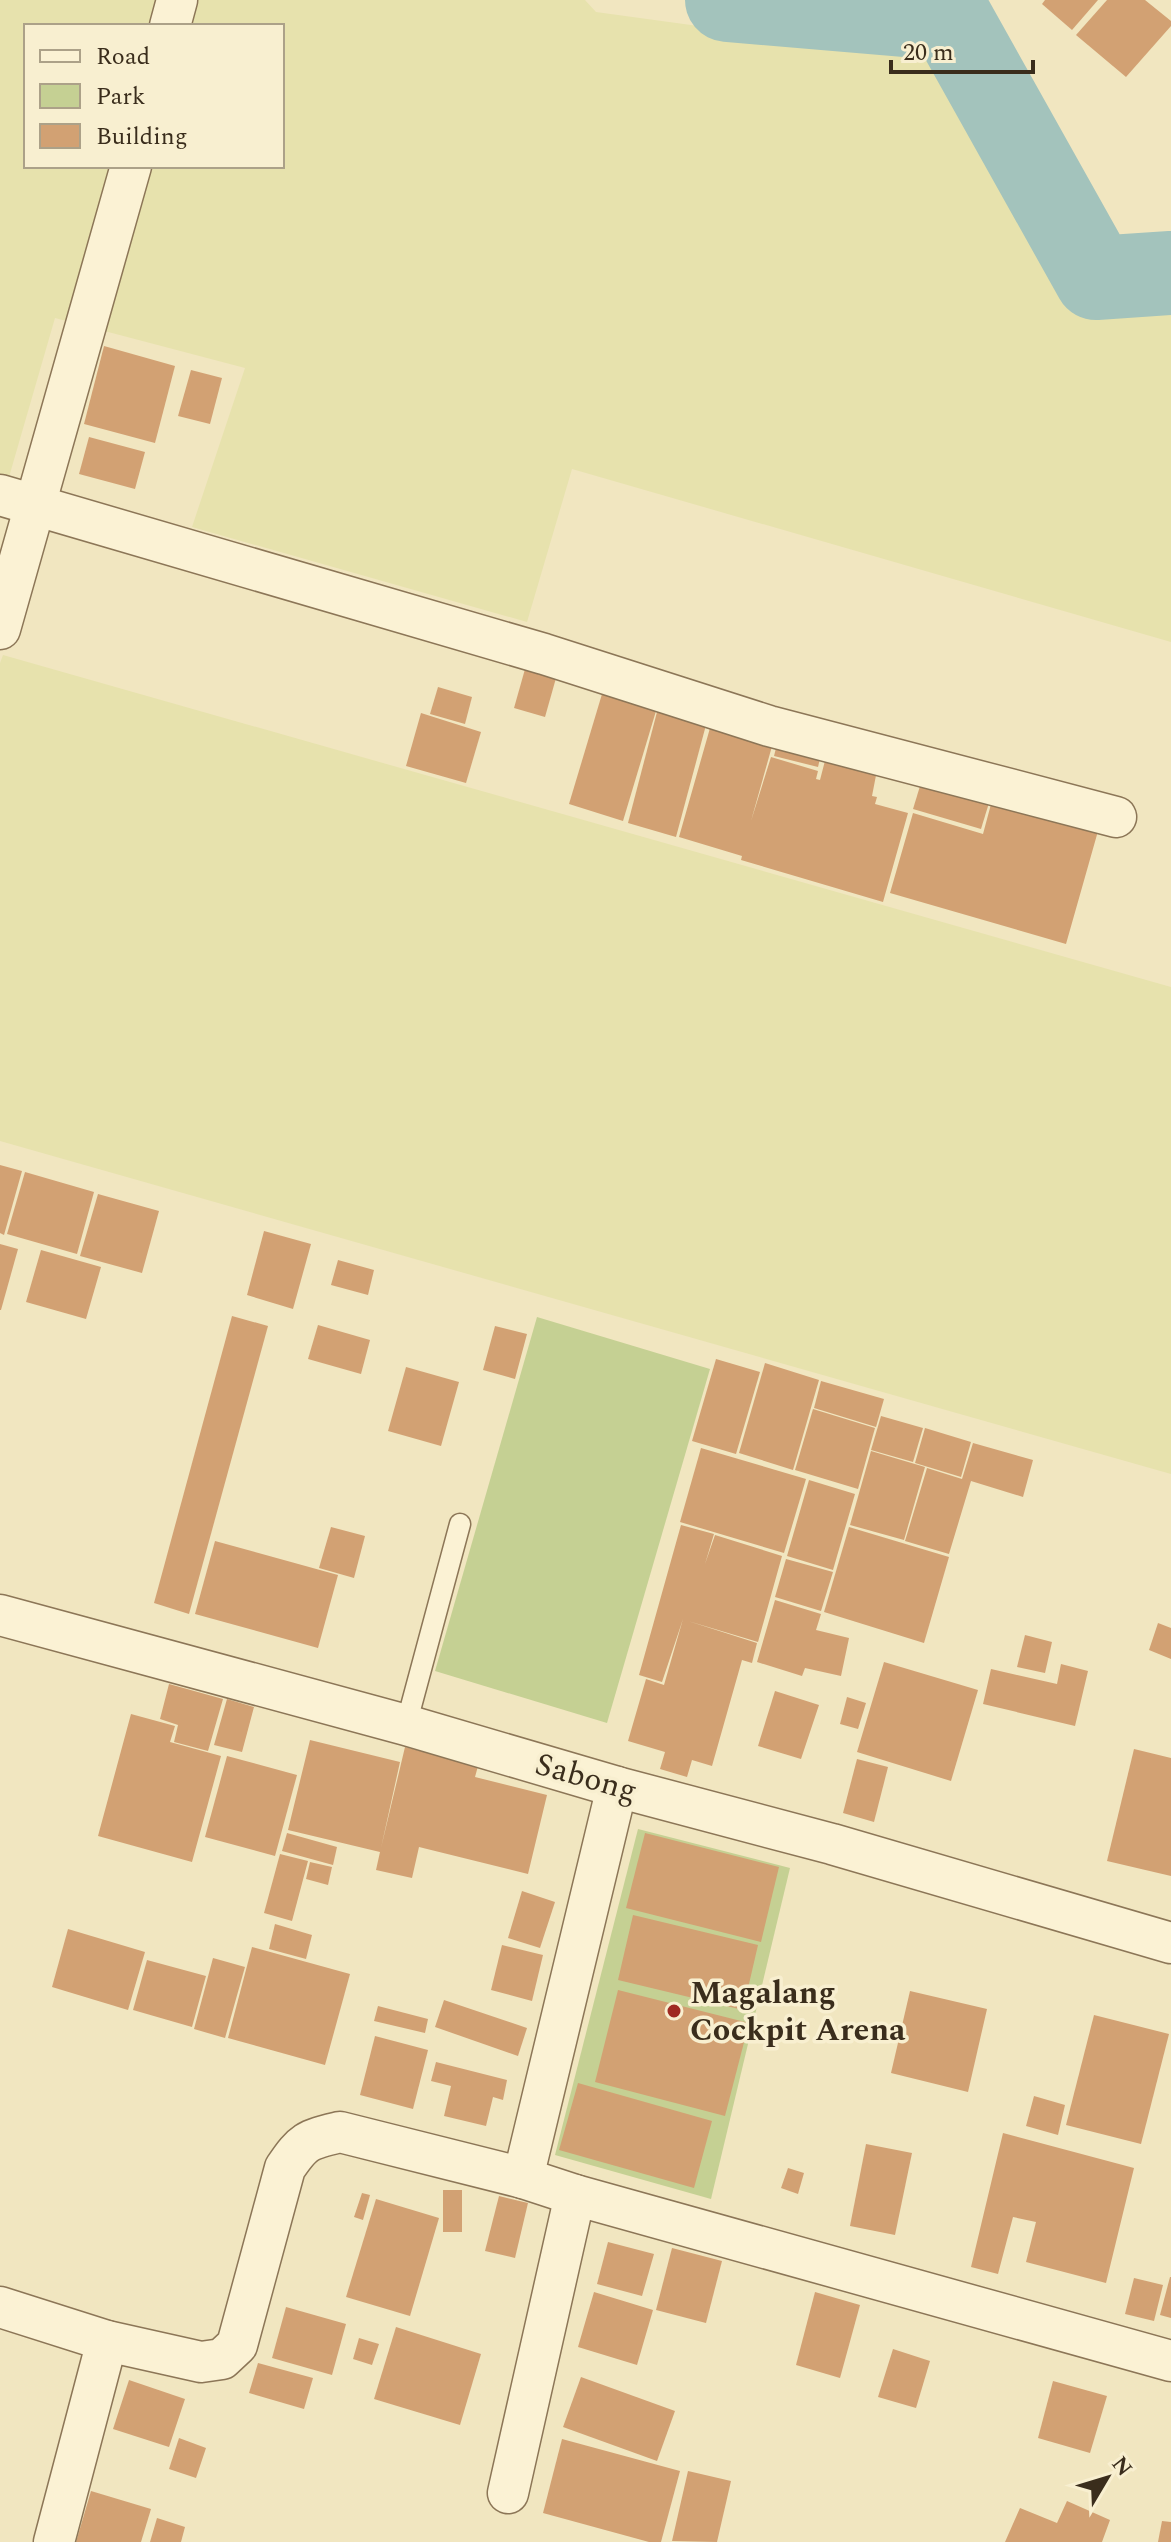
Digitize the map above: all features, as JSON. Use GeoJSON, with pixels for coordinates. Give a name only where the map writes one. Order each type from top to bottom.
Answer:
{"type":"FeatureCollection","features":[{"type":"Feature","properties":{"kind":"street"},"geometry":{"type":"LineString","coordinates":[[171,24],[177,0]]}},
{"type":"Feature","properties":{"kind":"street"},"geometry":{"type":"LineString","coordinates":[[0,629],[18,500],[130,168]]}},
{"type":"Feature","properties":{"kind":"street"},"geometry":{"type":"LineString","coordinates":[[18,500],[544,654],[769,726],[1116,817]]}},
{"type":"Feature","properties":{"kind":"street","name":"Sabong"},"geometry":{"type":"LineString","coordinates":[[0,1615],[832,1844],[1171,1943]]}},
{"type":"Feature","properties":{"kind":"street"},"geometry":{"type":"LineString","coordinates":[[523,2178],[617,1787]]}},
{"type":"Feature","properties":{"kind":"street"},"geometry":{"type":"LineString","coordinates":[[0,2307],[107,2341],[201,2362],[222,2359],[237,2345],[285,2168],[300,2146],[318,2137],[340,2132],[523,2178],[1171,2361]]}},
{"type":"Feature","properties":{"kind":"street"},"geometry":{"type":"LineString","coordinates":[[508,2493],[575,2195]]}},
{"type":"Feature","properties":{"kind":"street"},"geometry":{"type":"LineString","coordinates":[[54,2542],[107,2341]]}},
{"type":"Feature","properties":{"kind":"lane"},"geometry":{"type":"LineString","coordinates":[[406,1725],[460,1524]]}},
{"type":"Feature","properties":{"kind":"shaded area"},"geometry":{"type":"Polygon","coordinates":[[[0,0],[585,0],[596,12],[945,60],[1088,293],[1171,291],[1171,642],[572,469],[527,622],[192,527],[245,368],[55,318],[9,477],[0,474],[0,0]]]}},
{"type":"Feature","properties":{"kind":"shaded area"},"geometry":{"type":"Polygon","coordinates":[[[3,655],[1171,987],[1171,1474],[0,1141],[0,663],[3,655]]]}},
{"type":"Feature","properties":{"kind":"green space"},"geometry":{"type":"Polygon","coordinates":[[[537,1317],[710,1369],[607,1723],[435,1671],[537,1317]]]}},
{"type":"Feature","properties":{"kind":"green space","name":"Magalang Cockpit Arena"},"geometry":{"type":"Polygon","coordinates":[[[638,1829],[790,1868],[711,2199],[555,2155],[638,1829]]]}},
{"type":"Feature","properties":{"kind":"building"},"geometry":{"type":"Polygon","coordinates":[[[1045,0],[1098,0],[1072,30],[1042,4],[1045,0]]]}},
{"type":"Feature","properties":{"kind":"building"},"geometry":{"type":"Polygon","coordinates":[[[1107,0],[1145,0],[1171,21],[1171,26],[1126,77],[1076,35],[1107,0]]]}},
{"type":"Feature","properties":{"kind":"building"},"geometry":{"type":"Polygon","coordinates":[[[104,346],[175,366],[155,443],[84,424],[104,346]]]}},
{"type":"Feature","properties":{"kind":"building"},"geometry":{"type":"Polygon","coordinates":[[[191,370],[222,378],[210,424],[178,416],[191,370]]]}},
{"type":"Feature","properties":{"kind":"building"},"geometry":{"type":"Polygon","coordinates":[[[89,437],[145,452],[135,489],[79,474],[89,437]]]}},
{"type":"Feature","properties":{"kind":"building"},"geometry":{"type":"Polygon","coordinates":[[[529,655],[560,664],[545,717],[514,708],[529,655]]]}},
{"type":"Feature","properties":{"kind":"building"},"geometry":{"type":"Polygon","coordinates":[[[438,687],[472,697],[465,724],[430,714],[438,687]]]}},
{"type":"Feature","properties":{"kind":"building"},"geometry":{"type":"Polygon","coordinates":[[[602,694],[656,711],[623,821],[569,804],[602,694]]]}},
{"type":"Feature","properties":{"kind":"building"},"geometry":{"type":"Polygon","coordinates":[[[657,712],[706,725],[676,837],[628,823],[657,712]]]}},
{"type":"Feature","properties":{"kind":"building"},"geometry":{"type":"Polygon","coordinates":[[[421,713],[481,732],[466,783],[406,766],[421,713]]]}},
{"type":"Feature","properties":{"kind":"building"},"geometry":{"type":"Polygon","coordinates":[[[714,714],[776,732],[751,821],[771,757],[818,771],[816,779],[820,780],[827,753],[878,765],[872,796],[877,797],[875,804],[908,813],[883,902],[741,860],[742,856],[679,837],[714,714]]]}},
{"type":"Feature","properties":{"kind":"building"},"geometry":{"type":"Polygon","coordinates":[[[779,736],[823,746],[818,767],[774,756],[779,736]]]}},
{"type":"Feature","properties":{"kind":"building"},"geometry":{"type":"Polygon","coordinates":[[[924,773],[992,793],[981,829],[913,809],[924,773]]]}},
{"type":"Feature","properties":{"kind":"building"},"geometry":{"type":"Polygon","coordinates":[[[994,793],[1100,824],[1066,944],[890,893],[913,813],[983,834],[994,793]]]}},
{"type":"Feature","properties":{"kind":"building"},"geometry":{"type":"Polygon","coordinates":[[[0,1165],[22,1171],[4,1235],[0,1233],[0,1165]]]}},
{"type":"Feature","properties":{"kind":"building"},"geometry":{"type":"Polygon","coordinates":[[[25,1172],[94,1192],[77,1254],[7,1234],[25,1172]]]}},
{"type":"Feature","properties":{"kind":"building"},"geometry":{"type":"Polygon","coordinates":[[[98,1194],[159,1211],[142,1273],[80,1256],[98,1194]]]}},
{"type":"Feature","properties":{"kind":"building"},"geometry":{"type":"Polygon","coordinates":[[[264,1231],[311,1244],[293,1309],[247,1295],[264,1231]]]}},
{"type":"Feature","properties":{"kind":"building"},"geometry":{"type":"Polygon","coordinates":[[[0,1244],[18,1249],[1,1310],[0,1310],[0,1244]]]}},
{"type":"Feature","properties":{"kind":"building"},"geometry":{"type":"Polygon","coordinates":[[[41,1250],[101,1267],[86,1319],[26,1302],[41,1250]]]}},
{"type":"Feature","properties":{"kind":"building"},"geometry":{"type":"Polygon","coordinates":[[[338,1260],[374,1270],[368,1295],[331,1285],[338,1260]]]}},
{"type":"Feature","properties":{"kind":"building"},"geometry":{"type":"Polygon","coordinates":[[[232,1316],[268,1326],[189,1614],[154,1603],[232,1316]]]}},
{"type":"Feature","properties":{"kind":"building"},"geometry":{"type":"Polygon","coordinates":[[[318,1325],[370,1340],[361,1374],[308,1359],[318,1325]]]}},
{"type":"Feature","properties":{"kind":"building"},"geometry":{"type":"Polygon","coordinates":[[[495,1326],[527,1334],[515,1379],[483,1370],[495,1326]]]}},
{"type":"Feature","properties":{"kind":"building"},"geometry":{"type":"Polygon","coordinates":[[[716,1359],[760,1372],[736,1454],[692,1441],[716,1359]]]}},
{"type":"Feature","properties":{"kind":"building"},"geometry":{"type":"Polygon","coordinates":[[[765,1363],[819,1380],[793,1470],[739,1453],[765,1363]]]}},
{"type":"Feature","properties":{"kind":"building"},"geometry":{"type":"Polygon","coordinates":[[[406,1367],[459,1382],[441,1446],[388,1431],[406,1367]]]}},
{"type":"Feature","properties":{"kind":"building"},"geometry":{"type":"Polygon","coordinates":[[[821,1381],[884,1399],[876,1427],[814,1408],[821,1381]]]}},
{"type":"Feature","properties":{"kind":"building"},"geometry":{"type":"Polygon","coordinates":[[[813,1409],[875,1428],[858,1489],[795,1470],[813,1409]]]}},
{"type":"Feature","properties":{"kind":"building"},"geometry":{"type":"Polygon","coordinates":[[[881,1416],[923,1428],[913,1462],[871,1450],[881,1416]]]}},
{"type":"Feature","properties":{"kind":"building"},"geometry":{"type":"Polygon","coordinates":[[[925,1428],[971,1442],[961,1477],[915,1463],[925,1428]]]}},
{"type":"Feature","properties":{"kind":"building"},"geometry":{"type":"Polygon","coordinates":[[[973,1443],[1033,1460],[1023,1497],[971,1481],[949,1554],[905,1541],[927,1468],[962,1479],[973,1443]]]}},
{"type":"Feature","properties":{"kind":"building"},"geometry":{"type":"Polygon","coordinates":[[[701,1448],[806,1479],[784,1553],[680,1522],[701,1448]]]}},
{"type":"Feature","properties":{"kind":"building"},"geometry":{"type":"Polygon","coordinates":[[[871,1451],[925,1467],[904,1540],[850,1525],[871,1451]]]}},
{"type":"Feature","properties":{"kind":"building"},"geometry":{"type":"Polygon","coordinates":[[[809,1480],[855,1494],[833,1570],[787,1556],[809,1480]]]}},
{"type":"Feature","properties":{"kind":"building"},"geometry":{"type":"Polygon","coordinates":[[[681,1525],[714,1534],[705,1564],[715,1535],[782,1556],[758,1642],[688,1621],[757,1643],[752,1663],[742,1660],[712,1766],[692,1760],[687,1777],[660,1769],[665,1752],[628,1741],[646,1679],[664,1685],[683,1619],[662,1682],[639,1675],[681,1525]]]}},
{"type":"Feature","properties":{"kind":"building"},"geometry":{"type":"Polygon","coordinates":[[[331,1527],[365,1536],[354,1578],[319,1568],[331,1527]]]}},
{"type":"Feature","properties":{"kind":"building"},"geometry":{"type":"Polygon","coordinates":[[[849,1527],[949,1557],[924,1643],[824,1612],[849,1527]]]}},
{"type":"Feature","properties":{"kind":"building"},"geometry":{"type":"Polygon","coordinates":[[[215,1541],[338,1575],[318,1648],[195,1614],[215,1541]]]}},
{"type":"Feature","properties":{"kind":"building"},"geometry":{"type":"Polygon","coordinates":[[[786,1559],[833,1572],[821,1611],[775,1597],[786,1559]]]}},
{"type":"Feature","properties":{"kind":"building"},"geometry":{"type":"Polygon","coordinates":[[[775,1600],[821,1614],[816,1630],[849,1638],[841,1676],[805,1668],[802,1676],[757,1662],[775,1600]]]}},
{"type":"Feature","properties":{"kind":"building"},"geometry":{"type":"Polygon","coordinates":[[[1158,1623],[1171,1628],[1171,1659],[1149,1650],[1158,1623]]]}},
{"type":"Feature","properties":{"kind":"building"},"geometry":{"type":"Polygon","coordinates":[[[1025,1635],[1052,1642],[1045,1673],[1017,1667],[1025,1635]]]}},
{"type":"Feature","properties":{"kind":"building"},"geometry":{"type":"Polygon","coordinates":[[[884,1662],[978,1690],[951,1781],[857,1752],[884,1662]]]}},
{"type":"Feature","properties":{"kind":"building"},"geometry":{"type":"Polygon","coordinates":[[[1061,1664],[1088,1671],[1075,1726],[983,1704],[991,1669],[1057,1684],[1061,1664]]]}},
{"type":"Feature","properties":{"kind":"building"},"geometry":{"type":"Polygon","coordinates":[[[169,1684],[223,1699],[208,1751],[174,1742],[178,1725],[160,1719],[169,1684]]]}},
{"type":"Feature","properties":{"kind":"building"},"geometry":{"type":"Polygon","coordinates":[[[775,1691],[819,1705],[801,1759],[758,1746],[775,1691]]]}},
{"type":"Feature","properties":{"kind":"building"},"geometry":{"type":"Polygon","coordinates":[[[847,1697],[866,1703],[858,1729],[840,1724],[847,1697]]]}},
{"type":"Feature","properties":{"kind":"building"},"geometry":{"type":"Polygon","coordinates":[[[227,1699],[254,1707],[242,1752],[214,1745],[227,1699]]]}},
{"type":"Feature","properties":{"kind":"building"},"geometry":{"type":"Polygon","coordinates":[[[131,1714],[175,1726],[170,1742],[221,1756],[192,1862],[98,1836],[131,1714]]]}},
{"type":"Feature","properties":{"kind":"building"},"geometry":{"type":"Polygon","coordinates":[[[310,1740],[400,1762],[381,1848],[405,1747],[478,1766],[475,1777],[547,1795],[528,1874],[419,1847],[412,1878],[376,1870],[380,1852],[288,1830],[310,1740]]]}},
{"type":"Feature","properties":{"kind":"building"},"geometry":{"type":"Polygon","coordinates":[[[1134,1749],[1171,1758],[1171,1876],[1107,1861],[1134,1749]]]}},
{"type":"Feature","properties":{"kind":"building"},"geometry":{"type":"Polygon","coordinates":[[[227,1756],[297,1775],[275,1856],[205,1837],[227,1756]]]}},
{"type":"Feature","properties":{"kind":"building"},"geometry":{"type":"Polygon","coordinates":[[[857,1759],[888,1767],[874,1822],[843,1813],[857,1759]]]}},
{"type":"Feature","properties":{"kind":"building"},"geometry":{"type":"Polygon","coordinates":[[[287,1833],[337,1847],[333,1865],[282,1851],[287,1833]]]}},
{"type":"Feature","properties":{"kind":"building"},"geometry":{"type":"Polygon","coordinates":[[[645,1833],[779,1867],[761,1942],[626,1908],[645,1833]]]}},
{"type":"Feature","properties":{"kind":"building"},"geometry":{"type":"Polygon","coordinates":[[[280,1854],[308,1861],[292,1921],[264,1913],[280,1854]]]}},
{"type":"Feature","properties":{"kind":"building"},"geometry":{"type":"Polygon","coordinates":[[[310,1862],[332,1867],[328,1885],[306,1879],[310,1862]]]}},
{"type":"Feature","properties":{"kind":"building"},"geometry":{"type":"Polygon","coordinates":[[[522,1891],[555,1902],[540,1948],[508,1938],[522,1891]]]}},
{"type":"Feature","properties":{"kind":"building"},"geometry":{"type":"Polygon","coordinates":[[[633,1915],[758,1945],[743,2010],[618,1980],[633,1915]]]}},
{"type":"Feature","properties":{"kind":"building"},"geometry":{"type":"Polygon","coordinates":[[[275,1924],[312,1935],[306,1959],[269,1949],[275,1924]]]}},
{"type":"Feature","properties":{"kind":"building"},"geometry":{"type":"Polygon","coordinates":[[[68,1929],[145,1952],[128,2010],[52,1987],[68,1929]]]}},
{"type":"Feature","properties":{"kind":"building"},"geometry":{"type":"Polygon","coordinates":[[[502,1945],[543,1955],[532,2001],[491,1990],[502,1945]]]}},
{"type":"Feature","properties":{"kind":"building"},"geometry":{"type":"Polygon","coordinates":[[[252,1947],[350,1974],[325,2065],[228,2038],[252,1947]]]}},
{"type":"Feature","properties":{"kind":"building"},"geometry":{"type":"Polygon","coordinates":[[[213,1958],[245,1967],[225,2038],[194,2029],[213,1958]]]}},
{"type":"Feature","properties":{"kind":"building"},"geometry":{"type":"Polygon","coordinates":[[[147,1960],[206,1976],[192,2027],[133,2010],[147,1960]]]}},
{"type":"Feature","properties":{"kind":"building"},"geometry":{"type":"Polygon","coordinates":[[[618,1990],[749,2023],[725,2116],[595,2082],[618,1990]]]}},
{"type":"Feature","properties":{"kind":"building"},"geometry":{"type":"Polygon","coordinates":[[[910,1991],[987,2009],[968,2092],[891,2073],[910,1991]]]}},
{"type":"Feature","properties":{"kind":"building"},"geometry":{"type":"Polygon","coordinates":[[[444,2000],[527,2028],[518,2056],[435,2027],[444,2000]]]}},
{"type":"Feature","properties":{"kind":"building"},"geometry":{"type":"Polygon","coordinates":[[[378,2006],[428,2019],[425,2033],[374,2021],[378,2006]]]}},
{"type":"Feature","properties":{"kind":"building"},"geometry":{"type":"Polygon","coordinates":[[[1094,2015],[1169,2034],[1141,2144],[1066,2125],[1094,2015]]]}},
{"type":"Feature","properties":{"kind":"building"},"geometry":{"type":"Polygon","coordinates":[[[375,2036],[428,2050],[413,2109],[360,2095],[375,2036]]]}},
{"type":"Feature","properties":{"kind":"building"},"geometry":{"type":"Polygon","coordinates":[[[436,2062],[507,2080],[503,2100],[493,2097],[486,2126],[444,2116],[451,2086],[431,2081],[436,2062]]]}},
{"type":"Feature","properties":{"kind":"building"},"geometry":{"type":"Polygon","coordinates":[[[578,2083],[712,2121],[694,2188],[559,2150],[578,2083]]]}},
{"type":"Feature","properties":{"kind":"building"},"geometry":{"type":"Polygon","coordinates":[[[1034,2096],[1065,2105],[1058,2135],[1026,2126],[1034,2096]]]}},
{"type":"Feature","properties":{"kind":"building"},"geometry":{"type":"Polygon","coordinates":[[[1003,2133],[1134,2168],[1106,2283],[1026,2262],[1036,2222],[1013,2217],[998,2274],[971,2267],[1003,2133]]]}},
{"type":"Feature","properties":{"kind":"building"},"geometry":{"type":"Polygon","coordinates":[[[866,2144],[912,2153],[895,2235],[850,2226],[866,2144]]]}},
{"type":"Feature","properties":{"kind":"building"},"geometry":{"type":"Polygon","coordinates":[[[788,2168],[804,2173],[798,2194],[781,2188],[788,2168]]]}},
{"type":"Feature","properties":{"kind":"building"},"geometry":{"type":"Polygon","coordinates":[[[443,2190],[462,2190],[462,2232],[443,2232],[443,2190]]]}},
{"type":"Feature","properties":{"kind":"building"},"geometry":{"type":"Polygon","coordinates":[[[362,2193],[370,2195],[363,2220],[354,2217],[362,2193]]]}},
{"type":"Feature","properties":{"kind":"building"},"geometry":{"type":"Polygon","coordinates":[[[499,2196],[528,2203],[515,2258],[485,2251],[499,2196]]]}},
{"type":"Feature","properties":{"kind":"building"},"geometry":{"type":"Polygon","coordinates":[[[376,2199],[439,2218],[410,2316],[346,2297],[376,2199]]]}},
{"type":"Feature","properties":{"kind":"building"},"geometry":{"type":"Polygon","coordinates":[[[608,2242],[654,2254],[642,2296],[597,2284],[608,2242]]]}},
{"type":"Feature","properties":{"kind":"building"},"geometry":{"type":"Polygon","coordinates":[[[672,2248],[722,2261],[706,2323],[656,2310],[672,2248]]]}},
{"type":"Feature","properties":{"kind":"building"},"geometry":{"type":"Polygon","coordinates":[[[1171,2277],[1171,2318],[1160,2315],[1171,2277]]]}},
{"type":"Feature","properties":{"kind":"building"},"geometry":{"type":"Polygon","coordinates":[[[1134,2278],[1163,2285],[1154,2321],[1125,2314],[1134,2278]]]}},
{"type":"Feature","properties":{"kind":"building"},"geometry":{"type":"Polygon","coordinates":[[[594,2292],[653,2310],[637,2365],[578,2347],[594,2292]]]}},
{"type":"Feature","properties":{"kind":"building"},"geometry":{"type":"Polygon","coordinates":[[[815,2292],[860,2305],[840,2378],[796,2365],[815,2292]]]}},
{"type":"Feature","properties":{"kind":"building"},"geometry":{"type":"Polygon","coordinates":[[[286,2307],[346,2324],[332,2375],[272,2358],[286,2307]]]}},
{"type":"Feature","properties":{"kind":"building"},"geometry":{"type":"Polygon","coordinates":[[[396,2327],[481,2354],[460,2425],[374,2399],[396,2327]]]}},
{"type":"Feature","properties":{"kind":"building"},"geometry":{"type":"Polygon","coordinates":[[[359,2338],[379,2344],[372,2365],[353,2359],[359,2338]]]}},
{"type":"Feature","properties":{"kind":"building"},"geometry":{"type":"Polygon","coordinates":[[[893,2349],[930,2361],[916,2408],[878,2397],[893,2349]]]}},
{"type":"Feature","properties":{"kind":"building"},"geometry":{"type":"Polygon","coordinates":[[[258,2363],[313,2378],[304,2409],[249,2393],[258,2363]]]}},
{"type":"Feature","properties":{"kind":"building"},"geometry":{"type":"Polygon","coordinates":[[[581,2377],[675,2411],[657,2461],[563,2427],[581,2377]]]}},
{"type":"Feature","properties":{"kind":"building"},"geometry":{"type":"Polygon","coordinates":[[[129,2380],[185,2399],[169,2447],[113,2429],[129,2380]]]}},
{"type":"Feature","properties":{"kind":"building"},"geometry":{"type":"Polygon","coordinates":[[[1053,2381],[1107,2396],[1090,2453],[1038,2438],[1053,2381]]]}},
{"type":"Feature","properties":{"kind":"building"},"geometry":{"type":"Polygon","coordinates":[[[179,2438],[206,2448],[196,2478],[169,2469],[179,2438]]]}},
{"type":"Feature","properties":{"kind":"building"},"geometry":{"type":"Polygon","coordinates":[[[562,2439],[680,2471],[661,2542],[649,2542],[543,2513],[562,2439]]]}},
{"type":"Feature","properties":{"kind":"building"},"geometry":{"type":"Polygon","coordinates":[[[688,2471],[731,2481],[717,2542],[672,2541],[688,2471]]]}},
{"type":"Feature","properties":{"kind":"building"},"geometry":{"type":"Polygon","coordinates":[[[91,2491],[151,2509],[141,2542],[76,2542],[91,2491]]]}},
{"type":"Feature","properties":{"kind":"building"},"geometry":{"type":"Polygon","coordinates":[[[1067,2501],[1110,2520],[1102,2542],[1005,2542],[1020,2508],[1057,2523],[1067,2501]]]}},
{"type":"Feature","properties":{"kind":"building"},"geometry":{"type":"Polygon","coordinates":[[[157,2518],[185,2527],[181,2542],[150,2542],[157,2518]]]}},
{"type":"Feature","properties":{"kind":"building"},"geometry":{"type":"Polygon","coordinates":[[[1162,2521],[1171,2522],[1171,2542],[1158,2542],[1162,2521]]]}},
{"type":"Feature","properties":{"kind":"waterway"},"geometry":{"type":"LineString","coordinates":[[727,0],[951,19],[1096,278],[1171,273]]}},
{"type":"Feature","properties":{"kind":"place","name":"Magalang Cockpit Arena"},"geometry":{"type":"Point","coordinates":[674,2011]}}]}
